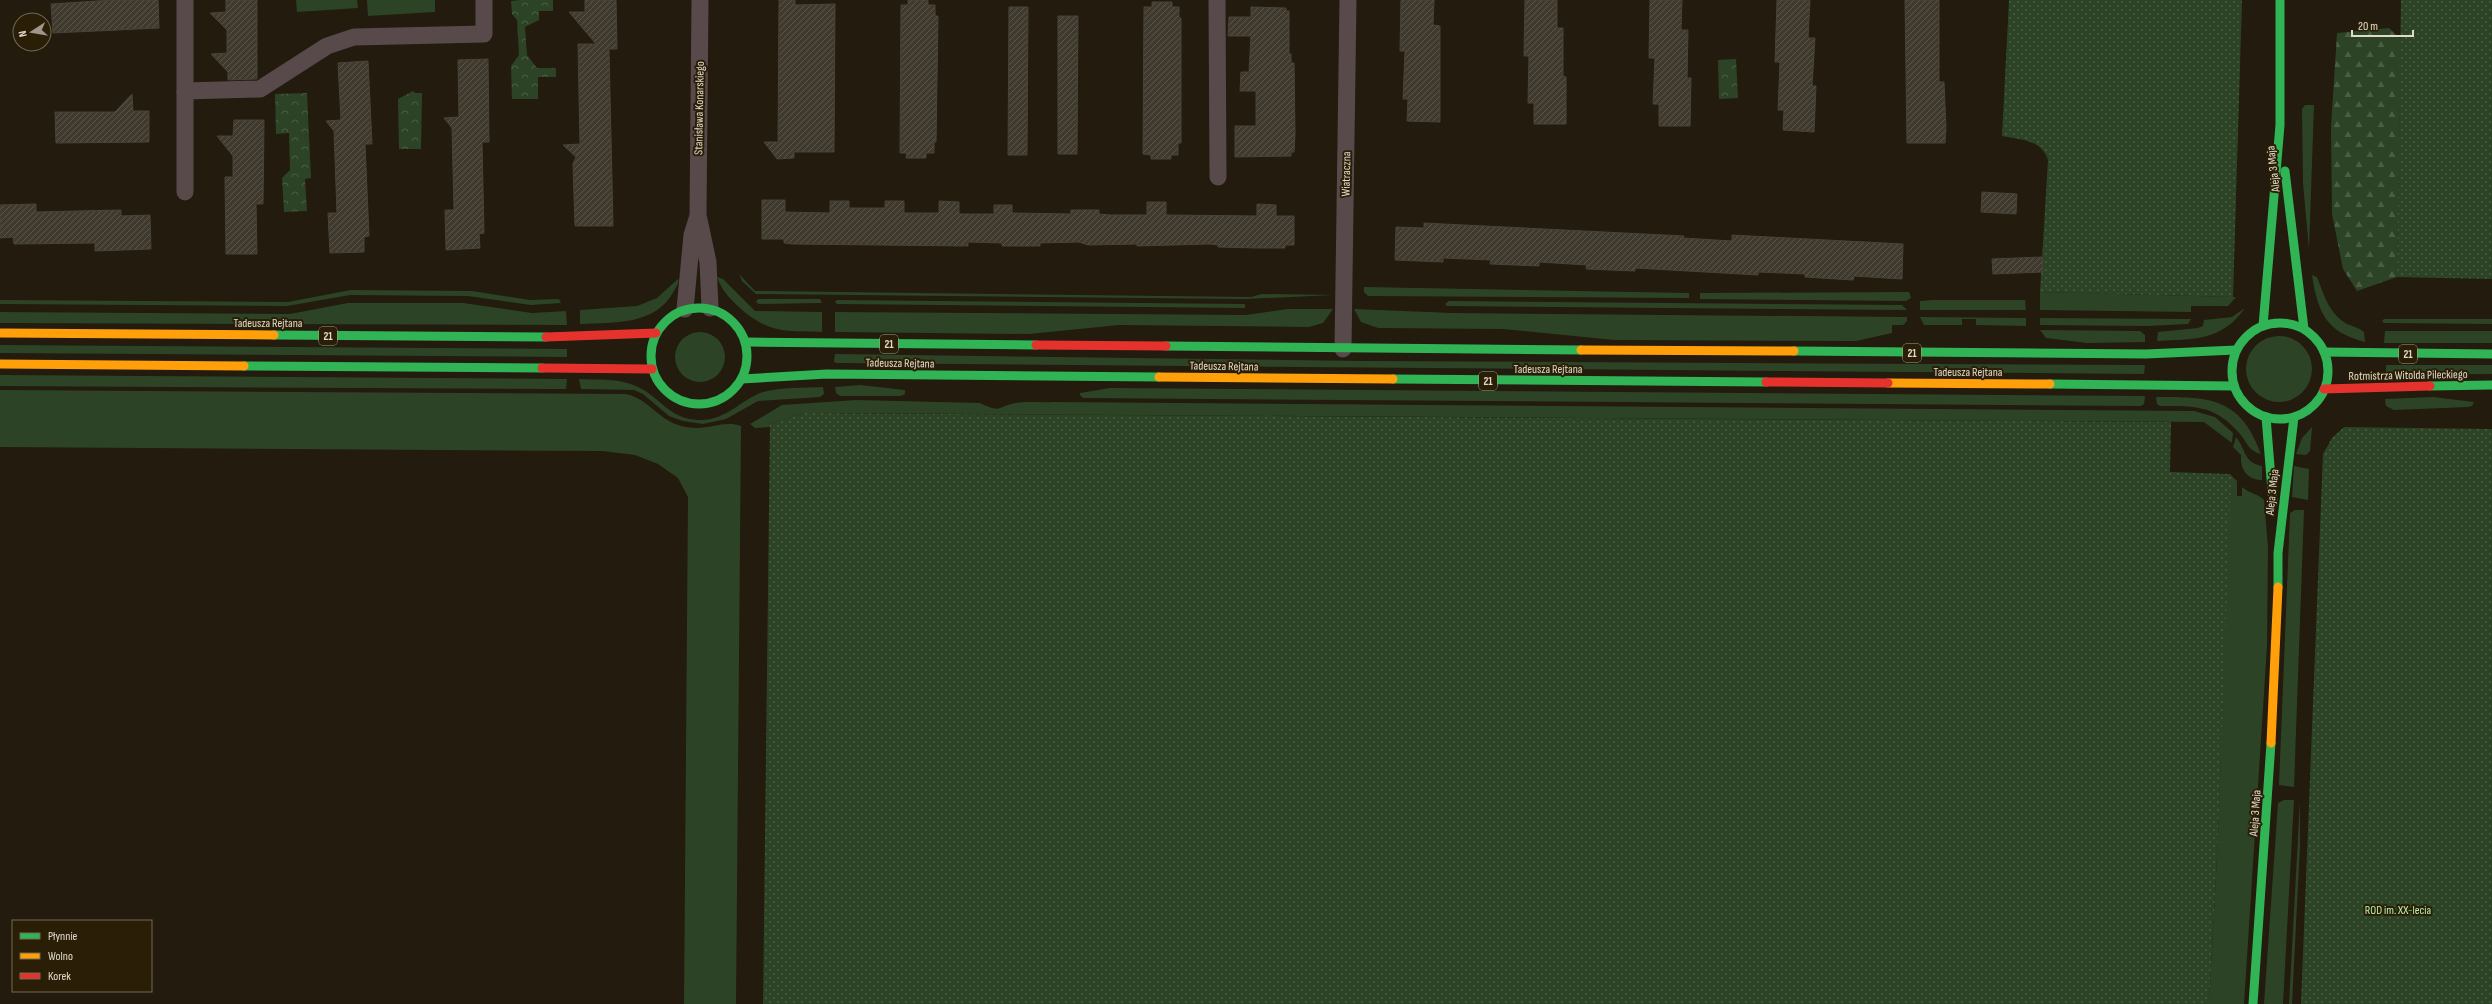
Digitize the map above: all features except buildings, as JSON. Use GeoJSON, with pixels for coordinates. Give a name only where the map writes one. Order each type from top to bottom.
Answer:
{"type":"FeatureCollection","features":[{"type":"Feature","properties":{"kind":"main road","name":"Aleja 3 Maja"},"geometry":{"type":"LineString","coordinates":[[2263,326],[2280,125],[2280,0]]}},
{"type":"Feature","properties":{"kind":"main road","name":"Aleja 3 Maja"},"geometry":{"type":"LineString","coordinates":[[2280,125],[2304,329]]}},
{"type":"Feature","properties":{"kind":"main road"},"geometry":{"type":"LineString","coordinates":[[710,308],[726,315],[739,327],[747,342],[748,361],[742,380],[730,394],[713,403],[694,405],[675,399],[661,386],[652,368],[651,350],[656,333],[669,319],[685,309],[710,308]]}},
{"type":"Feature","properties":{"kind":"main road"},"geometry":{"type":"LineString","coordinates":[[2277,323],[2291,324],[2304,329],[2316,339],[2324,352],[2328,371],[2324,389],[2312,406],[2294,417],[2280,419],[2266,417],[2252,410],[2241,400],[2234,386],[2232,368],[2236,350],[2247,336],[2263,326],[2277,323]]}},
{"type":"Feature","properties":{"kind":"main road","name":"Tadeusza Rejtana"},"geometry":{"type":"LineString","coordinates":[[0,334],[538,337],[656,333]]}},
{"type":"Feature","properties":{"kind":"main road","name":"Tadeusza Rejtana"},"geometry":{"type":"LineString","coordinates":[[747,342],[2130,354],[2236,350]]}},
{"type":"Feature","properties":{"kind":"main road","name":"Rotmistrza Witolda Pileckiego"},"geometry":{"type":"LineString","coordinates":[[2324,352],[2492,354]]}},
{"type":"Feature","properties":{"kind":"main road"},"geometry":{"type":"LineString","coordinates":[[0,364],[652,368]]}},
{"type":"Feature","properties":{"kind":"main road","name":"Tadeusza Rejtana"},"geometry":{"type":"LineString","coordinates":[[742,380],[827,374],[2234,386]]}},
{"type":"Feature","properties":{"kind":"main road","name":"Rotmistrza Witolda Pileckiego"},"geometry":{"type":"LineString","coordinates":[[2324,389],[2492,385]]}},
{"type":"Feature","properties":{"kind":"main road","name":"Aleja 3 Maja"},"geometry":{"type":"LineString","coordinates":[[2254,1004],[2278,623],[2278,553],[2266,417]]}},
{"type":"Feature","properties":{"kind":"main road","name":"Aleja 3 Maja"},"geometry":{"type":"LineString","coordinates":[[2278,553],[2294,417]]}},
{"type":"Feature","properties":{"kind":"street"},"geometry":{"type":"LineString","coordinates":[[185,0],[185,192]]}},
{"type":"Feature","properties":{"kind":"street"},"geometry":{"type":"LineString","coordinates":[[185,91],[260,89],[327,46],[354,37],[484,34],[484,0]]}},
{"type":"Feature","properties":{"kind":"street","name":"Stanisława Konarskiego"},"geometry":{"type":"LineString","coordinates":[[700,0],[698,215],[708,262],[710,308]]}},
{"type":"Feature","properties":{"kind":"street"},"geometry":{"type":"LineString","coordinates":[[1217,0],[1218,177]]}},
{"type":"Feature","properties":{"kind":"street","name":"Wiatraczna"},"geometry":{"type":"LineString","coordinates":[[1343,348],[1348,0]]}},
{"type":"Feature","properties":{"kind":"street","name":"Stanisława Konarskiego"},"geometry":{"type":"LineString","coordinates":[[685,309],[692,236],[698,215]]}},
{"type":"Feature","properties":{"kind":"green space"},"geometry":{"type":"Polygon","coordinates":[[[296,0],[357,0],[358,8],[297,12],[296,0]]]}},
{"type":"Feature","properties":{"kind":"green space"},"geometry":{"type":"Polygon","coordinates":[[[367,0],[435,0],[435,12],[368,16],[367,0]]]}},
{"type":"Feature","properties":{"kind":"green space"},"geometry":{"type":"Polygon","coordinates":[[[553,0],[553,11],[539,11],[539,20],[525,27],[527,55],[537,68],[556,68],[556,77],[538,77],[538,99],[512,99],[511,66],[519,55],[517,20],[512,14],[511,1],[553,0]]]}},
{"type":"Feature","properties":{"kind":"green space"},"geometry":{"type":"Polygon","coordinates":[[[2009,0],[2242,0],[2233,297],[2040,292],[2048,160],[2041,148],[2035,144],[2002,136],[2009,0]]]}},
{"type":"Feature","properties":{"kind":"green space"},"geometry":{"type":"Polygon","coordinates":[[[2401,0],[2492,0],[2492,279],[2397,277],[2401,0]]]}},
{"type":"Feature","properties":{"kind":"green space"},"geometry":{"type":"Polygon","coordinates":[[[2389,28],[2401,39],[2397,277],[2357,291],[2343,269],[2332,214],[2331,127],[2337,33],[2389,28]]]}},
{"type":"Feature","properties":{"kind":"green space"},"geometry":{"type":"Polygon","coordinates":[[[1736,59],[1738,98],[1719,99],[1718,60],[1736,59]]]}},
{"type":"Feature","properties":{"kind":"green space"},"geometry":{"type":"Polygon","coordinates":[[[413,91],[415,93],[422,93],[421,149],[399,149],[398,99],[413,91]]]}},
{"type":"Feature","properties":{"kind":"green space"},"geometry":{"type":"Polygon","coordinates":[[[307,93],[311,178],[305,179],[307,211],[284,212],[282,178],[290,170],[289,133],[276,134],[275,94],[307,93]]]}},
{"type":"Feature","properties":{"kind":"green space"},"geometry":{"type":"Polygon","coordinates":[[[2305,105],[2314,105],[2309,249],[2303,183],[2302,109],[2305,105]]]}},
{"type":"Feature","properties":{"kind":"green space"},"geometry":{"type":"Polygon","coordinates":[[[739,274],[755,291],[1251,297],[1262,294],[1334,295],[1245,299],[756,294],[742,281],[739,274]]]}},
{"type":"Feature","properties":{"kind":"green space"},"geometry":{"type":"Polygon","coordinates":[[[2312,275],[2317,277],[2331,309],[2341,320],[2364,332],[2365,342],[2341,333],[2326,319],[2317,300],[2312,275]]]}},
{"type":"Feature","properties":{"kind":"green space"},"geometry":{"type":"Polygon","coordinates":[[[717,277],[723,279],[755,311],[822,312],[822,332],[779,330],[761,323],[741,309],[730,298],[724,291],[717,277]]]}},
{"type":"Feature","properties":{"kind":"green space"},"geometry":{"type":"Polygon","coordinates":[[[678,279],[677,286],[674,291],[666,302],[656,311],[633,320],[580,324],[580,310],[637,306],[657,298],[678,279]]]}},
{"type":"Feature","properties":{"kind":"green space"},"geometry":{"type":"Polygon","coordinates":[[[1364,287],[1689,293],[1689,298],[1368,296],[1364,292],[1364,287]]]}},
{"type":"Feature","properties":{"kind":"green space"},"geometry":{"type":"Polygon","coordinates":[[[351,290],[472,291],[530,300],[559,299],[561,303],[531,305],[468,296],[350,295],[287,306],[0,304],[0,300],[288,302],[351,290]]]}},
{"type":"Feature","properties":{"kind":"green space"},"geometry":{"type":"Polygon","coordinates":[[[1909,292],[1911,298],[1906,301],[1700,299],[1700,293],[1909,292]]]}},
{"type":"Feature","properties":{"kind":"green space"},"geometry":{"type":"Polygon","coordinates":[[[2040,292],[2236,297],[2228,306],[2191,306],[2191,312],[2040,310],[2040,292]]]}},
{"type":"Feature","properties":{"kind":"green space"},"geometry":{"type":"Polygon","coordinates":[[[758,299],[820,299],[822,303],[759,304],[756,302],[758,299]]]}},
{"type":"Feature","properties":{"kind":"green space"},"geometry":{"type":"Polygon","coordinates":[[[837,300],[1245,304],[1245,308],[837,304],[835,302],[837,300]]]}},
{"type":"Feature","properties":{"kind":"green space"},"geometry":{"type":"Polygon","coordinates":[[[2025,300],[2026,310],[1920,310],[1920,301],[2025,300]]]}},
{"type":"Feature","properties":{"kind":"green space"},"geometry":{"type":"Polygon","coordinates":[[[1449,301],[1902,305],[1907,310],[1447,306],[1445,304],[1449,301]]]}},
{"type":"Feature","properties":{"kind":"green space"},"geometry":{"type":"Polygon","coordinates":[[[348,303],[463,303],[532,313],[566,311],[567,325],[0,323],[0,312],[290,314],[348,303]]]}},
{"type":"Feature","properties":{"kind":"green space"},"geometry":{"type":"Polygon","coordinates":[[[2245,308],[2227,327],[2217,332],[2206,336],[2183,340],[2157,341],[2158,332],[2198,328],[2203,326],[2204,320],[2232,317],[2245,308]]]}},
{"type":"Feature","properties":{"kind":"green space"},"geometry":{"type":"Polygon","coordinates":[[[1288,309],[1333,309],[1323,323],[1309,327],[1119,325],[1029,334],[835,332],[835,312],[1246,315],[1288,309]]]}},
{"type":"Feature","properties":{"kind":"green space"},"geometry":{"type":"Polygon","coordinates":[[[1354,309],[1452,313],[1907,317],[1907,321],[1903,325],[1892,325],[1892,333],[1856,341],[1614,340],[1503,329],[1378,328],[1361,322],[1354,309]]]}},
{"type":"Feature","properties":{"kind":"green space"},"geometry":{"type":"Polygon","coordinates":[[[1920,317],[2026,318],[2026,326],[1976,325],[1976,319],[1962,319],[1962,325],[1924,325],[1920,317]]]}},
{"type":"Feature","properties":{"kind":"green space"},"geometry":{"type":"Polygon","coordinates":[[[2040,318],[2191,319],[2188,324],[2148,326],[2040,325],[2040,318]]]}},
{"type":"Feature","properties":{"kind":"green space"},"geometry":{"type":"Polygon","coordinates":[[[2384,319],[2492,319],[2492,324],[2384,323],[2382,321],[2384,319]]]}},
{"type":"Feature","properties":{"kind":"green space"},"geometry":{"type":"Polygon","coordinates":[[[2040,330],[2140,331],[2145,335],[2145,342],[2087,343],[2046,338],[2040,330]]]}},
{"type":"Feature","properties":{"kind":"green space"},"geometry":{"type":"Polygon","coordinates":[[[2385,331],[2492,331],[2492,343],[2384,343],[2385,331]]]}},
{"type":"Feature","properties":{"kind":"green space"},"geometry":{"type":"Polygon","coordinates":[[[695,332],[705,332],[718,339],[725,352],[725,362],[718,375],[705,382],[695,382],[686,378],[679,371],[675,362],[675,352],[679,343],[686,336],[695,332]]]}},
{"type":"Feature","properties":{"kind":"green space"},"geometry":{"type":"Polygon","coordinates":[[[2279,336],[2292,339],[2302,346],[2309,356],[2312,369],[2309,382],[2302,392],[2292,399],[2279,402],[2266,399],[2256,392],[2249,382],[2246,369],[2249,356],[2256,346],[2266,339],[2279,336]]]}},
{"type":"Feature","properties":{"kind":"green space"},"geometry":{"type":"Polygon","coordinates":[[[0,345],[567,349],[567,357],[0,353],[0,345]]]}},
{"type":"Feature","properties":{"kind":"green space"},"geometry":{"type":"Polygon","coordinates":[[[835,354],[1362,361],[2145,365],[2144,374],[837,363],[834,362],[835,354]]]}},
{"type":"Feature","properties":{"kind":"green space"},"geometry":{"type":"Polygon","coordinates":[[[2386,365],[2492,365],[2492,374],[2386,375],[2386,365]]]}},
{"type":"Feature","properties":{"kind":"green space"},"geometry":{"type":"Polygon","coordinates":[[[0,375],[567,379],[566,389],[0,386],[0,375]]]}},
{"type":"Feature","properties":{"kind":"green space"},"geometry":{"type":"Polygon","coordinates":[[[579,379],[608,380],[629,383],[645,391],[672,412],[688,419],[699,420],[709,419],[725,414],[755,396],[770,390],[823,387],[824,394],[820,397],[758,401],[726,419],[703,424],[683,421],[669,416],[643,394],[634,390],[581,389],[579,379]]]}},
{"type":"Feature","properties":{"kind":"green space"},"geometry":{"type":"Polygon","coordinates":[[[860,385],[905,390],[905,394],[901,396],[840,396],[836,393],[835,387],[860,385]]]}},
{"type":"Feature","properties":{"kind":"green space"},"geometry":{"type":"Polygon","coordinates":[[[1110,388],[2145,397],[2144,404],[2141,406],[1083,398],[1080,395],[1080,393],[1110,388]]]}},
{"type":"Feature","properties":{"kind":"green space"},"geometry":{"type":"Polygon","coordinates":[[[0,390],[625,394],[639,399],[664,418],[678,425],[696,428],[727,424],[741,426],[736,1004],[684,1004],[688,497],[678,478],[658,464],[635,455],[602,451],[0,447],[0,390]]]}},
{"type":"Feature","properties":{"kind":"green space"},"geometry":{"type":"Polygon","coordinates":[[[2156,397],[2192,398],[2221,404],[2233,411],[2243,421],[2253,435],[2261,454],[2249,447],[2231,424],[2213,412],[2195,407],[2160,406],[2157,404],[2156,397]]]}},
{"type":"Feature","properties":{"kind":"green space"},"geometry":{"type":"Polygon","coordinates":[[[2433,397],[2474,402],[2472,406],[2468,407],[2394,410],[2386,406],[2385,399],[2433,397]]]}},
{"type":"Feature","properties":{"kind":"green space"},"geometry":{"type":"Polygon","coordinates":[[[856,400],[980,403],[996,409],[1020,402],[1053,402],[2194,411],[2215,417],[2233,433],[2232,443],[2204,422],[834,413],[805,413],[770,424],[770,427],[755,428],[750,424],[782,405],[856,400]]]}},
{"type":"Feature","properties":{"kind":"green space"},"geometry":{"type":"Polygon","coordinates":[[[805,413],[2171,422],[2170,472],[2230,474],[2231,477],[2218,839],[2209,1004],[763,1004],[770,424],[805,413]]]}},
{"type":"Feature","properties":{"kind":"green space"},"geometry":{"type":"Polygon","coordinates":[[[2312,427],[2310,451],[2306,455],[2296,454],[2302,438],[2312,427]]]}},
{"type":"Feature","properties":{"kind":"green space","name":"ROD im. XX-lecia"},"geometry":{"type":"Polygon","coordinates":[[[2344,427],[2492,429],[2492,1004],[2301,1004],[2323,454],[2332,438],[2344,427]]]}},
{"type":"Feature","properties":{"kind":"green space"},"geometry":{"type":"Polygon","coordinates":[[[2236,437],[2248,459],[2251,462],[2262,466],[2262,480],[2257,480],[2249,476],[2244,470],[2241,455],[2233,447],[2236,437]]]}},
{"type":"Feature","properties":{"kind":"green space"},"geometry":{"type":"Polygon","coordinates":[[[2294,466],[2309,469],[2308,500],[2292,497],[2294,466]]]}},
{"type":"Feature","properties":{"kind":"green space"},"geometry":{"type":"Polygon","coordinates":[[[2230,474],[2237,481],[2237,496],[2242,496],[2242,487],[2260,496],[2264,500],[2268,547],[2267,646],[2244,1004],[2209,1004],[2218,839],[2230,474]]]}},
{"type":"Feature","properties":{"kind":"green space"},"geometry":{"type":"Polygon","coordinates":[[[2295,510],[2304,510],[2294,787],[2279,785],[2290,513],[2295,510]]]}},
{"type":"Feature","properties":{"kind":"green space"},"geometry":{"type":"Polygon","coordinates":[[[2284,800],[2294,800],[2283,1004],[2264,1004],[2278,803],[2284,800]]]}},
{"type":"Feature","properties":{"kind":"green space"},"geometry":{"type":"Polygon","coordinates":[[[2300,800],[2300,846],[2292,1004],[2289,1004],[2300,800]]]}},
{"type":"Feature","properties":{"kind":"traffic: fast"},"geometry":{"type":"LineString","coordinates":[[2263,326],[2280,125],[2280,0]]}},
{"type":"Feature","properties":{"kind":"traffic: fast"},"geometry":{"type":"LineString","coordinates":[[2285,171],[2304,329]]}},
{"type":"Feature","properties":{"kind":"traffic: fast"},"geometry":{"type":"LineString","coordinates":[[699,308],[718,311],[733,322],[744,337],[747,356],[744,375],[733,390],[718,401],[699,404],[680,401],[665,390],[654,375],[651,356],[654,337],[665,322],[680,311],[699,308]]}},
{"type":"Feature","properties":{"kind":"traffic: fast"},"geometry":{"type":"LineString","coordinates":[[2280,323],[2298,327],[2314,337],[2324,353],[2328,371],[2324,389],[2314,405],[2298,415],[2280,419],[2262,415],[2246,405],[2236,389],[2232,371],[2236,353],[2246,337],[2262,327],[2280,323]]}},
{"type":"Feature","properties":{"kind":"traffic: fast"},"geometry":{"type":"LineString","coordinates":[[274,335],[546,337]]}},
{"type":"Feature","properties":{"kind":"traffic: fast"},"geometry":{"type":"LineString","coordinates":[[747,342],[1036,345]]}},
{"type":"Feature","properties":{"kind":"traffic: fast"},"geometry":{"type":"LineString","coordinates":[[1166,346],[1581,350]]}},
{"type":"Feature","properties":{"kind":"traffic: fast"},"geometry":{"type":"LineString","coordinates":[[1794,351],[2146,354],[2236,350]]}},
{"type":"Feature","properties":{"kind":"traffic: fast"},"geometry":{"type":"LineString","coordinates":[[2324,352],[2492,354]]}},
{"type":"Feature","properties":{"kind":"traffic: fast"},"geometry":{"type":"LineString","coordinates":[[244,366],[542,368]]}},
{"type":"Feature","properties":{"kind":"traffic: fast"},"geometry":{"type":"LineString","coordinates":[[742,379],[827,374],[1159,377]]}},
{"type":"Feature","properties":{"kind":"traffic: fast"},"geometry":{"type":"LineString","coordinates":[[1393,379],[1766,382]]}},
{"type":"Feature","properties":{"kind":"traffic: fast"},"geometry":{"type":"LineString","coordinates":[[2050,384],[2234,386]]}},
{"type":"Feature","properties":{"kind":"traffic: fast"},"geometry":{"type":"LineString","coordinates":[[2430,386],[2492,385]]}},
{"type":"Feature","properties":{"kind":"traffic: fast"},"geometry":{"type":"LineString","coordinates":[[2266,417],[2273,503]]}},
{"type":"Feature","properties":{"kind":"traffic: fast"},"geometry":{"type":"LineString","coordinates":[[2278,587],[2278,553],[2294,417]]}},
{"type":"Feature","properties":{"kind":"traffic: fast"},"geometry":{"type":"LineString","coordinates":[[2253,1004],[2271,743]]}},
{"type":"Feature","properties":{"kind":"traffic: slow"},"geometry":{"type":"LineString","coordinates":[[0,333],[274,335]]}},
{"type":"Feature","properties":{"kind":"traffic: slow"},"geometry":{"type":"LineString","coordinates":[[1581,350],[1794,351]]}},
{"type":"Feature","properties":{"kind":"traffic: slow"},"geometry":{"type":"LineString","coordinates":[[0,364],[244,366]]}},
{"type":"Feature","properties":{"kind":"traffic: slow"},"geometry":{"type":"LineString","coordinates":[[1159,377],[1393,379]]}},
{"type":"Feature","properties":{"kind":"traffic: slow"},"geometry":{"type":"LineString","coordinates":[[1888,383],[2050,384]]}},
{"type":"Feature","properties":{"kind":"traffic: slow"},"geometry":{"type":"LineString","coordinates":[[2271,743],[2278,587]]}},
{"type":"Feature","properties":{"kind":"traffic: jam"},"geometry":{"type":"LineString","coordinates":[[546,337],[656,333]]}},
{"type":"Feature","properties":{"kind":"traffic: jam"},"geometry":{"type":"LineString","coordinates":[[1036,345],[1166,346]]}},
{"type":"Feature","properties":{"kind":"traffic: jam"},"geometry":{"type":"LineString","coordinates":[[542,368],[652,369]]}},
{"type":"Feature","properties":{"kind":"traffic: jam"},"geometry":{"type":"LineString","coordinates":[[1766,382],[1888,383]]}},
{"type":"Feature","properties":{"kind":"traffic: jam"},"geometry":{"type":"LineString","coordinates":[[2324,389],[2430,386]]}}]}
